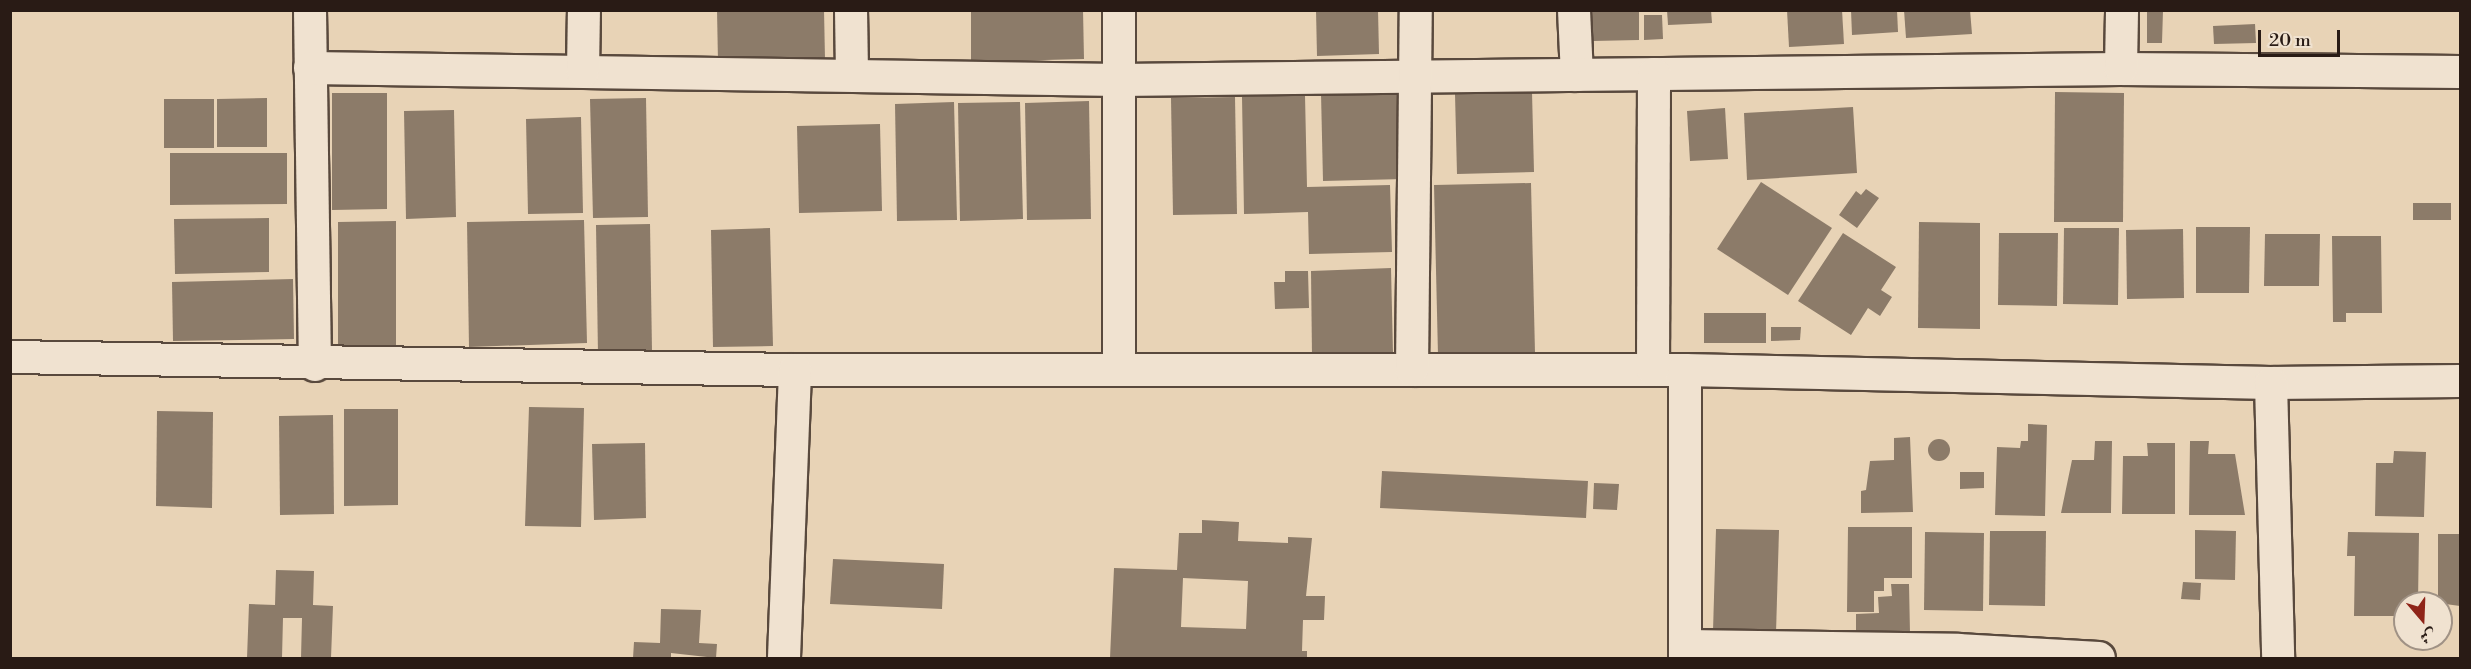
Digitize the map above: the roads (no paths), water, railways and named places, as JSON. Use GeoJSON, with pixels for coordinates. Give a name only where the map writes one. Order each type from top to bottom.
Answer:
{"type":"FeatureCollection","features":[{"type":"Feature","properties":{"kind":"street"},"geometry":{"type":"LineString","coordinates":[[310,10],[315,365]]}},
{"type":"Feature","properties":{"kind":"street"},"geometry":{"type":"LineString","coordinates":[[583,71],[584,10]]}},
{"type":"Feature","properties":{"kind":"street"},"geometry":{"type":"LineString","coordinates":[[851,10],[852,73]]}},
{"type":"Feature","properties":{"kind":"street"},"geometry":{"type":"LineString","coordinates":[[1119,10],[1119,370]]}},
{"type":"Feature","properties":{"kind":"street"},"geometry":{"type":"LineString","coordinates":[[1412,370],[1416,10]]}},
{"type":"Feature","properties":{"kind":"street"},"geometry":{"type":"LineString","coordinates":[[1574,10],[1577,75]]}},
{"type":"Feature","properties":{"kind":"street"},"geometry":{"type":"LineString","coordinates":[[2121,69],[2122,10]]}},
{"type":"Feature","properties":{"kind":"street"},"geometry":{"type":"LineString","coordinates":[[310,68],[852,73],[1119,80],[2121,69],[2460,72]]}},
{"type":"Feature","properties":{"kind":"street"},"geometry":{"type":"LineString","coordinates":[[1653,370],[1654,74]]}},
{"type":"Feature","properties":{"kind":"street"},"geometry":{"type":"LineString","coordinates":[[10,357],[315,365],[795,370],[1685,370],[2271,383],[2460,381]]}},
{"type":"Feature","properties":{"kind":"street"},"geometry":{"type":"LineString","coordinates":[[784,658],[795,370]]}},
{"type":"Feature","properties":{"kind":"street"},"geometry":{"type":"LineString","coordinates":[[1685,370],[1686,652],[1958,654],[2099,658]]}},
{"type":"Feature","properties":{"kind":"street"},"geometry":{"type":"LineString","coordinates":[[2271,383],[2278,658]]}}]}
